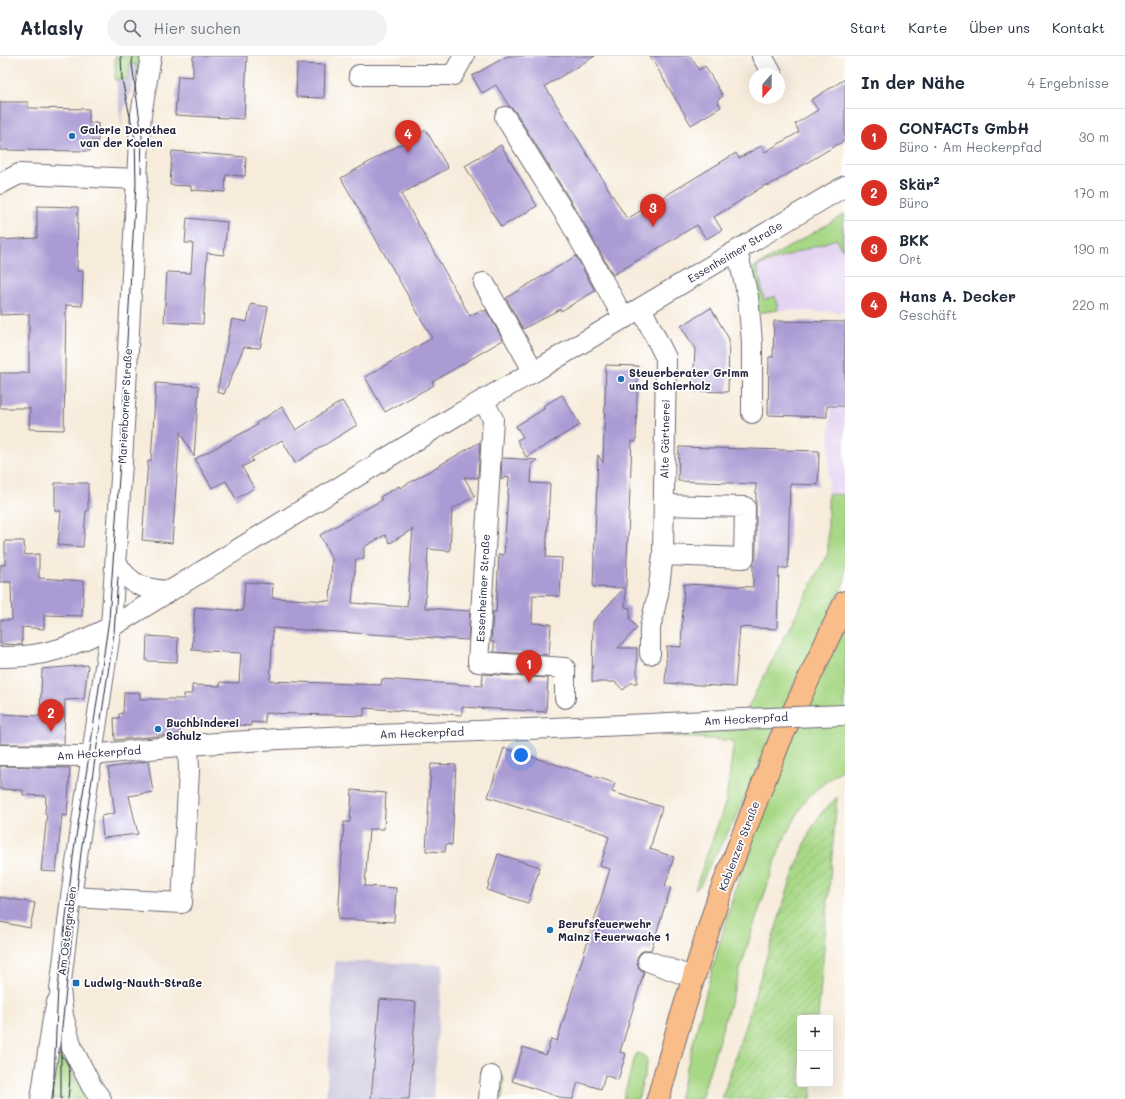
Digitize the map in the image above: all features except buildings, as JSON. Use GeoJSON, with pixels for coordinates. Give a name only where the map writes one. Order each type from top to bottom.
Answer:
{"type":"FeatureCollection","features":[{"type":"Feature","properties":{"kind":"main road","name":"Koblenzer Straße"},"geometry":{"type":"LineString","coordinates":[[658,1098],[718,899],[780,740],[845,602]]}},
{"type":"Feature","properties":{"kind":"street","name":"Marienborner Straße"},"geometry":{"type":"LineString","coordinates":[[92,756],[112,626],[116,562],[118,463],[138,179],[141,115],[151,56]]}},
{"type":"Feature","properties":{"kind":"street"},"geometry":{"type":"LineString","coordinates":[[359,75],[452,75],[464,56]]}},
{"type":"Feature","properties":{"kind":"street"},"geometry":{"type":"LineString","coordinates":[[762,56],[769,68]]}},
{"type":"Feature","properties":{"kind":"street"},"geometry":{"type":"LineString","coordinates":[[505,117],[570,222],[624,318]]}},
{"type":"Feature","properties":{"kind":"street"},"geometry":{"type":"LineString","coordinates":[[0,184],[20,174],[138,179]]}},
{"type":"Feature","properties":{"kind":"street","name":"Essenheimer Straße"},"geometry":{"type":"LineString","coordinates":[[0,657],[19,657],[59,650],[85,640],[112,626],[483,400],[535,371],[845,186]]}},
{"type":"Feature","properties":{"kind":"street"},"geometry":{"type":"LineString","coordinates":[[737,251],[748,305],[752,342],[752,413]]}},
{"type":"Feature","properties":{"kind":"street"},"geometry":{"type":"LineString","coordinates":[[484,283],[528,363],[535,371]]}},
{"type":"Feature","properties":{"kind":"street","name":"Alte Gärtnerei"},"geometry":{"type":"LineString","coordinates":[[641,308],[666,358],[663,555],[658,594],[650,628],[650,654]]}},
{"type":"Feature","properties":{"kind":"street","name":"Essenheimer Straße"},"geometry":{"type":"LineString","coordinates":[[483,400],[493,420],[478,662],[565,668],[565,698]]}},
{"type":"Feature","properties":{"kind":"street"},"geometry":{"type":"LineString","coordinates":[[663,555],[744,558],[745,507],[664,504]]}},
{"type":"Feature","properties":{"kind":"street"},"geometry":{"type":"LineString","coordinates":[[116,562],[125,574],[135,583],[152,590],[170,591]]}},
{"type":"Feature","properties":{"kind":"street","name":"Am Heckerpfad"},"geometry":{"type":"LineString","coordinates":[[0,755],[92,756],[188,745],[278,739],[650,724],[845,714]]}},
{"type":"Feature","properties":{"kind":"street"},"geometry":{"type":"LineString","coordinates":[[71,897],[182,903],[189,770],[188,745]]}},
{"type":"Feature","properties":{"kind":"street","name":"Am Ostergraben"},"geometry":{"type":"LineString","coordinates":[[92,756],[71,897],[60,990],[63,1016],[72,1048],[92,1087],[101,1099]]}},
{"type":"Feature","properties":{"kind":"street"},"geometry":{"type":"LineString","coordinates":[[648,961],[694,978]]}},
{"type":"Feature","properties":{"kind":"street"},"geometry":{"type":"LineString","coordinates":[[41,1099],[53,1019],[60,990]]}},
{"type":"Feature","properties":{"kind":"street"},"geometry":{"type":"LineString","coordinates":[[489,1099],[491,1076]]}},
{"type":"Feature","properties":{"kind":"shaded area"},"geometry":{"type":"Polygon","coordinates":[[[115,56],[136,64],[137,75],[122,115],[122,131],[115,69],[115,56]]]}},
{"type":"Feature","properties":{"kind":"shaded area"},"geometry":{"type":"Polygon","coordinates":[[[845,214],[845,495],[828,494],[831,399],[842,399],[844,312],[778,310],[757,313],[753,268],[845,214]]]}},
{"type":"Feature","properties":{"kind":"shaded area"},"geometry":{"type":"Polygon","coordinates":[[[335,960],[443,965],[433,1099],[326,1099],[335,960]]]}},
{"type":"Feature","properties":{"kind":"green space"},"geometry":{"type":"Polygon","coordinates":[[[115,56],[141,56],[137,75],[136,64],[130,64],[128,79],[115,80],[115,56]]]}},
{"type":"Feature","properties":{"kind":"green space"},"geometry":{"type":"Polygon","coordinates":[[[845,214],[845,219],[843,219],[842,250],[836,239],[757,266],[764,300],[775,296],[778,310],[757,313],[753,268],[845,214]]]}},
{"type":"Feature","properties":{"kind":"green space"},"geometry":{"type":"Polygon","coordinates":[[[828,494],[845,495],[845,580],[789,695],[736,818],[710,864],[700,886],[695,889],[726,801],[734,741],[661,735],[761,728],[746,711],[828,553],[828,494]]]}},
{"type":"Feature","properties":{"kind":"green space"},"geometry":{"type":"Polygon","coordinates":[[[845,626],[845,767],[805,800],[781,845],[752,931],[701,1099],[679,1099],[717,951],[751,842],[783,760],[845,626]]]}},
{"type":"Feature","properties":{"kind":"green space"},"geometry":{"type":"Polygon","coordinates":[[[837,797],[818,1015],[797,1015],[797,1087],[812,1087],[811,1099],[722,1099],[789,886],[810,831],[822,812],[837,797]]]}},
{"type":"Feature","properties":{"kind":"green space"},"geometry":{"type":"Polygon","coordinates":[[[636,1053],[644,1056],[647,1064],[638,1099],[623,1099],[636,1053]]]}},
{"type":"Feature","properties":{"kind":"green space"},"geometry":{"type":"Polygon","coordinates":[[[52,1055],[63,1057],[86,1099],[43,1099],[52,1055]]]}},
{"type":"Feature","properties":{"kind":"green space"},"geometry":{"type":"Polygon","coordinates":[[[501,1077],[504,1077],[502,1099],[499,1099],[501,1077]]]}},
{"type":"Feature","properties":{"kind":"tram line"},"geometry":{"type":"LineString","coordinates":[[53,1099],[58,987],[74,849],[109,619],[120,463],[136,184],[135,139],[122,80],[121,56]]}},
{"type":"Feature","properties":{"kind":"tram line"},"geometry":{"type":"LineString","coordinates":[[133,56],[132,64],[142,136],[141,173]]}},
{"type":"Feature","properties":{"kind":"tram line"},"geometry":{"type":"LineString","coordinates":[[61,1099],[61,1036],[81,852],[114,633],[118,577]]}},
{"type":"Feature","properties":{"kind":"tram line"},"geometry":{"type":"LineString","coordinates":[[61,1056],[68,1064],[70,1076],[68,1099]]}},
{"type":"Feature","properties":{"kind":"place","name":"Galerie Dorothea van der Koelen"},"geometry":{"type":"Point","coordinates":[72,136]}},
{"type":"Feature","properties":{"kind":"place","name":"Hans A. Decker"},"geometry":{"type":"Point","coordinates":[408,153]}},
{"type":"Feature","properties":{"kind":"place","name":"BKK"},"geometry":{"type":"Point","coordinates":[653,227]}},
{"type":"Feature","properties":{"kind":"place","name":"Steuerberater Grimm und Schierholz"},"geometry":{"type":"Point","coordinates":[621,379]}},
{"type":"Feature","properties":{"kind":"place","name":"CONFACTs GmbH"},"geometry":{"type":"Point","coordinates":[529,683]}},
{"type":"Feature","properties":{"kind":"place","name":"Buchbinderei Schulz"},"geometry":{"type":"Point","coordinates":[158,729]}},
{"type":"Feature","properties":{"kind":"place","name":"Skär²"},"geometry":{"type":"Point","coordinates":[51,732]}},
{"type":"Feature","properties":{"kind":"place","name":"Berufsfeuerwehr Mainz Feuerwache 1"},"geometry":{"type":"Point","coordinates":[550,930]}},
{"type":"Feature","properties":{"kind":"place","name":"Ludwig-Nauth-Straße"},"geometry":{"type":"Point","coordinates":[76,983]}}]}
